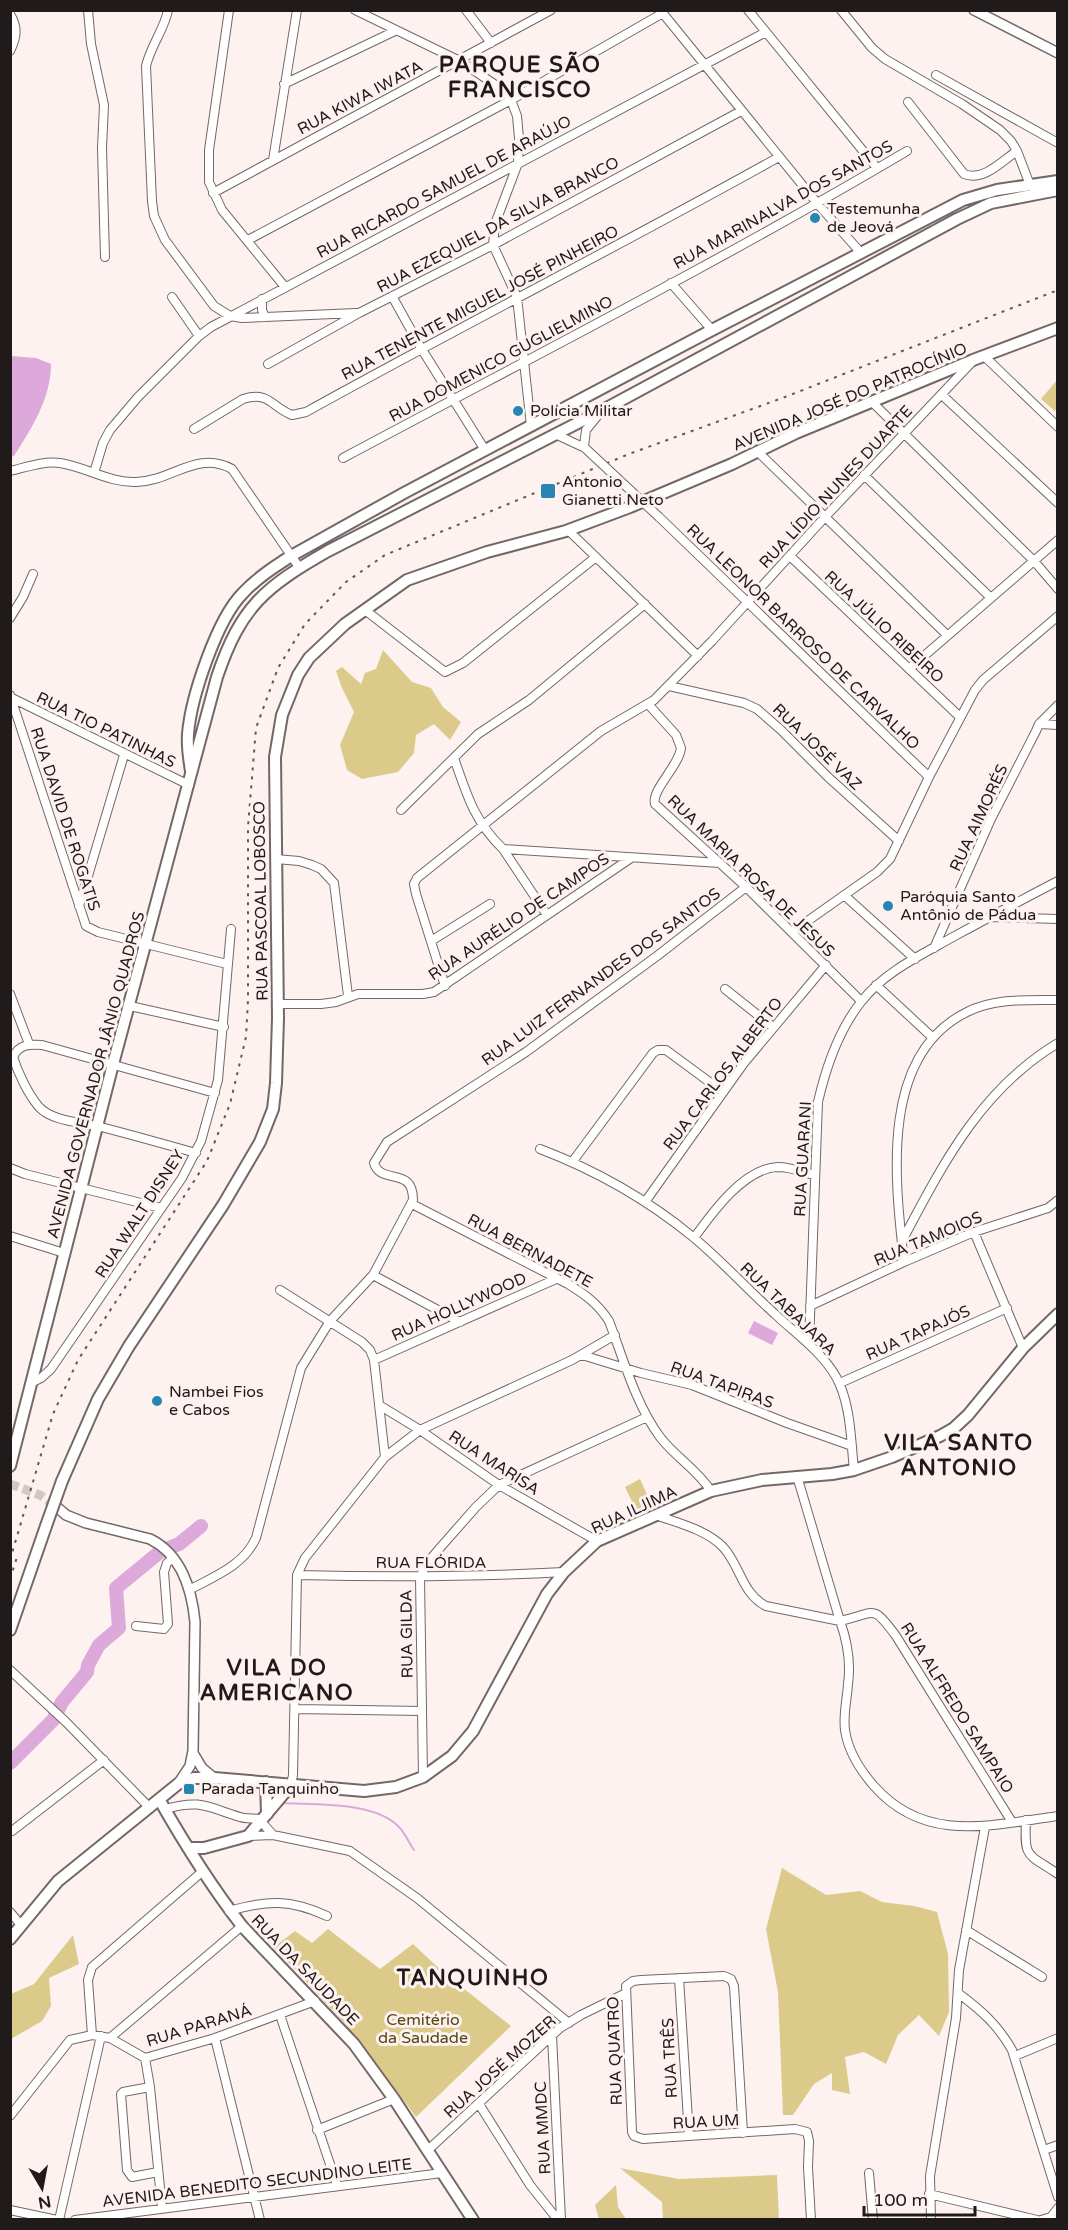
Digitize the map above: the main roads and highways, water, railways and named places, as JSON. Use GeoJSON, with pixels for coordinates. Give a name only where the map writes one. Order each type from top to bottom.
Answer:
{"type":"FeatureCollection","features":[{"type":"Feature","properties":{"kind":"main road"},"geometry":{"type":"LineString","coordinates":[[1050,188],[1058,181]]}},
{"type":"Feature","properties":{"kind":"main road","name":"AVENIDA GOVERNADOR JÂNIO QUADROS"},"geometry":{"type":"LineString","coordinates":[[190,781],[188,738],[190,720],[209,655],[220,628],[231,608],[247,590],[291,556],[707,332],[963,200],[1030,184],[1050,188]]}},
{"type":"Feature","properties":{"kind":"main road","name":"AVENIDA GOVERNADOR JÂNIO QUADROS"},"geometry":{"type":"LineString","coordinates":[[10,1466],[99,1126],[113,1064],[217,677],[229,642],[251,607],[299,567],[603,410],[981,207],[1050,188]]}},
{"type":"Feature","properties":{"kind":"main road"},"geometry":{"type":"LineString","coordinates":[[976,196],[981,207]]}},
{"type":"Feature","properties":{"kind":"main road"},"geometry":{"type":"LineString","coordinates":[[723,324],[726,333],[736,338]]}},
{"type":"Feature","properties":{"kind":"main road","name":"AVENIDA JOSÉ DO PATROCÍNIO"},"geometry":{"type":"LineString","coordinates":[[655,496],[758,452],[796,433],[1058,328]]}},
{"type":"Feature","properties":{"kind":"main road"},"geometry":{"type":"LineString","coordinates":[[707,332],[711,351]]}},
{"type":"Feature","properties":{"kind":"main road"},"geometry":{"type":"LineString","coordinates":[[629,396],[646,377],[646,365]]}},
{"type":"Feature","properties":{"kind":"main road"},"geometry":{"type":"LineString","coordinates":[[555,434],[551,421],[581,399]]}},
{"type":"Feature","properties":{"kind":"main road"},"geometry":{"type":"LineString","coordinates":[[531,426],[532,446]]}},
{"type":"Feature","properties":{"kind":"main road","name":"RUA PASCOAL LOBOSCO"},"geometry":{"type":"LineString","coordinates":[[10,1630],[62,1481],[103,1390],[152,1310],[223,1205],[260,1142],[275,1096],[278,1004],[275,757],[282,714],[298,675],[309,658],[345,624],[387,594],[418,576],[487,552],[568,530],[655,496]]}},
{"type":"Feature","properties":{"kind":"main road"},"geometry":{"type":"LineString","coordinates":[[190,720],[199,727],[204,727]]}},
{"type":"Feature","properties":{"kind":"main road","name":"RUA ILJIMA"},"geometry":{"type":"LineString","coordinates":[[10,1939],[58,1881],[149,1807],[162,1804],[178,1784],[194,1778],[214,1778],[341,1790],[379,1790],[396,1787],[423,1777],[452,1756],[474,1731],[547,1594],[564,1572],[597,1541],[711,1491],[762,1480],[854,1470],[891,1457],[954,1428],[1023,1348],[1058,1314]]}},
{"type":"Feature","properties":{"kind":"main road"},"geometry":{"type":"LineString","coordinates":[[265,1817],[266,1782]]}},
{"type":"Feature","properties":{"kind":"main road"},"geometry":{"type":"LineString","coordinates":[[188,1848],[204,1848],[249,1836],[291,1785]]}},
{"type":"Feature","properties":{"kind":"main road","name":"RUA DA SAUDADE"},"geometry":{"type":"LineString","coordinates":[[162,1804],[230,1911],[354,2044],[394,2099],[473,2220]]}},
{"type":"Feature","properties":{"kind":"main road"},"geometry":{"type":"LineString","coordinates":[[200,1866],[204,1848]]}},
{"type":"Feature","properties":{"kind":"waterway"},"geometry":{"type":"LineString","coordinates":[[10,1763],[53,1720],[62,1702],[87,1672],[88,1665],[99,1645],[119,1628],[116,1588],[161,1551],[179,1544],[201,1526]]}},
{"type":"Feature","properties":{"kind":"waterway"},"geometry":{"type":"LineString","coordinates":[[282,1803],[344,1806],[375,1813],[399,1827],[414,1850]]}},
{"type":"Feature","properties":{"kind":"tunnel"},"geometry":{"type":"LineString","coordinates":[[10,1484],[40,1495],[58,1508]]}},
{"type":"Feature","properties":{"kind":"railway"},"geometry":{"type":"LineString","coordinates":[[10,1560],[53,1414],[78,1360],[207,1161],[230,1104],[246,1037],[248,827],[256,728],[278,668],[305,624],[346,582],[385,555],[629,454],[785,397],[1058,290]]}},
{"type":"Feature","properties":{"kind":"railway"},"geometry":{"type":"LineString","coordinates":[[10,1579],[18,1554]]}},
{"type":"Feature","properties":{"kind":"place","name":"Testemunha de Jeová"},"geometry":{"type":"Point","coordinates":[815,218]}},
{"type":"Feature","properties":{"kind":"place","name":"Polícia Militar"},"geometry":{"type":"Point","coordinates":[518,411]}},
{"type":"Feature","properties":{"kind":"place","name":"Antonio Gianetti Neto"},"geometry":{"type":"Point","coordinates":[548,491]}},
{"type":"Feature","properties":{"kind":"place","name":"Paróquia Santo Antônio de Pádua"},"geometry":{"type":"Point","coordinates":[888,906]}},
{"type":"Feature","properties":{"kind":"place","name":"Nambei Fios e Cabos"},"geometry":{"type":"Point","coordinates":[157,1401]}},
{"type":"Feature","properties":{"kind":"place","name":"Parada Tanquinho"},"geometry":{"type":"Point","coordinates":[189,1789]}},
{"type":"Feature","properties":{"kind":"district","name":"PARQUE SÃO FRANCISCO"},"geometry":{"type":"Point","coordinates":[520,78]}},
{"type":"Feature","properties":{"kind":"district","name":"VILA SANTO ANTONIO"},"geometry":{"type":"Point","coordinates":[959,1456]}},
{"type":"Feature","properties":{"kind":"district","name":"VILA DO AMERICANO"},"geometry":{"type":"Point","coordinates":[277,1680]}},
{"type":"Feature","properties":{"kind":"district","name":"TANQUINHO"},"geometry":{"type":"Point","coordinates":[473,1978]}},
{"type":"Feature","properties":{"kind":"park label","name":"Cemitério da Saudade"},"geometry":{"type":"Point","coordinates":[423,2029]}}]}
